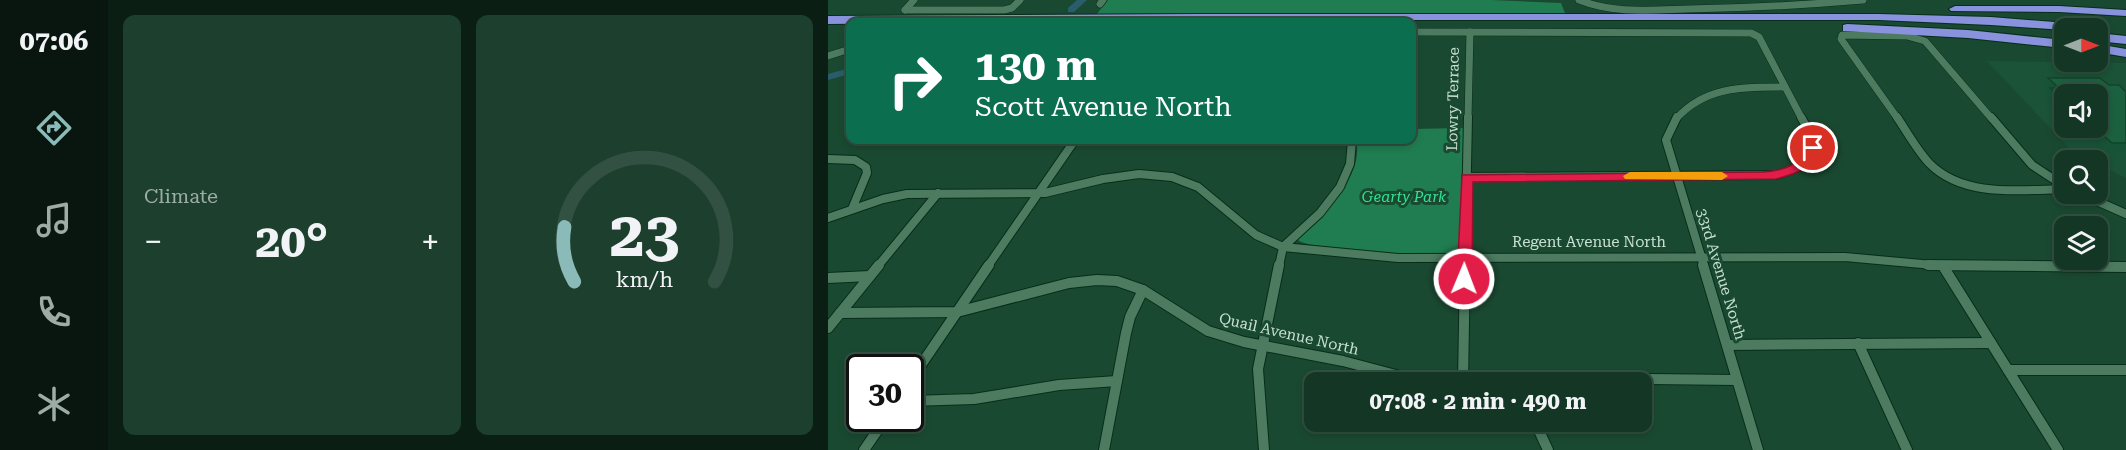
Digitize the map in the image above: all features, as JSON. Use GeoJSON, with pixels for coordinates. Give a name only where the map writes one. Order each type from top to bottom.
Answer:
{"type":"FeatureCollection","features":[{"type":"Feature","properties":{"kind":"highway"},"geometry":{"type":"LineString","coordinates":[[1661,17],[1879,8],[2067,10],[2126,13]]}},
{"type":"Feature","properties":{"kind":"highway"},"geometry":{"type":"LineString","coordinates":[[1383,18],[1922,18],[2054,26]]}},
{"type":"Feature","properties":{"kind":"highway"},"geometry":{"type":"LineString","coordinates":[[828,20],[846,20]]}},
{"type":"Feature","properties":{"kind":"highway"},"geometry":{"type":"LineString","coordinates":[[1416,24],[1935,26],[2054,33]]}},
{"type":"Feature","properties":{"kind":"highway"},"geometry":{"type":"LineString","coordinates":[[1772,24],[1968,34],[2054,43]]}},
{"type":"Feature","properties":{"kind":"highway"},"geometry":{"type":"LineString","coordinates":[[828,27],[846,27]]}},
{"type":"Feature","properties":{"kind":"highway"},"geometry":{"type":"LineString","coordinates":[[2108,31],[2126,33]]}},
{"type":"Feature","properties":{"kind":"highway"},"geometry":{"type":"LineString","coordinates":[[2108,38],[2126,40]]}},
{"type":"Feature","properties":{"kind":"highway"},"geometry":{"type":"LineString","coordinates":[[2108,50],[2126,53]]}},
{"type":"Feature","properties":{"kind":"street"},"geometry":{"type":"LineString","coordinates":[[914,0],[905,10],[1009,10],[1020,0]]}},
{"type":"Feature","properties":{"kind":"street"},"geometry":{"type":"LineString","coordinates":[[1579,0],[1593,6],[1616,9],[1743,8],[1863,0]]}},
{"type":"Feature","properties":{"kind":"street"},"geometry":{"type":"LineString","coordinates":[[1416,32],[1755,34],[1813,140],[1813,148],[1806,162],[1798,168],[1776,175],[1466,177]]}},
{"type":"Feature","properties":{"kind":"street","name":"Lowry Terrace"},"geometry":{"type":"LineString","coordinates":[[1463,372],[1470,32]]}},
{"type":"Feature","properties":{"kind":"street"},"geometry":{"type":"LineString","coordinates":[[1842,35],[1907,36],[1920,39],[1928,44],[2032,165],[2064,187],[1971,187],[1938,172],[1929,164],[1842,39],[1842,35]]}},
{"type":"Feature","properties":{"kind":"street"},"geometry":{"type":"LineString","coordinates":[[828,56],[846,50]]}},
{"type":"Feature","properties":{"kind":"street","name":"33rd Avenue North"},"geometry":{"type":"LineString","coordinates":[[1758,450],[1666,140],[1668,130],[1679,114],[1706,97],[1726,89],[1785,87]]}},
{"type":"Feature","properties":{"kind":"street"},"geometry":{"type":"LineString","coordinates":[[924,360],[1072,144]]}},
{"type":"Feature","properties":{"kind":"street"},"geometry":{"type":"LineString","coordinates":[[1264,450],[1258,378],[1261,345],[1283,247],[1320,213],[1340,187],[1350,164],[1352,144]]}},
{"type":"Feature","properties":{"kind":"street"},"geometry":{"type":"LineString","coordinates":[[828,159],[855,160],[866,167],[867,172],[852,209]]}},
{"type":"Feature","properties":{"kind":"street","name":"Regent Avenue North"},"geometry":{"type":"LineString","coordinates":[[828,218],[896,195],[1039,193],[1139,174],[1172,177],[1198,187],[1256,235],[1283,247],[1398,258],[1845,257],[1943,266],[2126,267]]}},
{"type":"Feature","properties":{"kind":"street"},"geometry":{"type":"LineString","coordinates":[[828,328],[938,193]]}},
{"type":"Feature","properties":{"kind":"street"},"geometry":{"type":"LineString","coordinates":[[2104,204],[2126,214]]}},
{"type":"Feature","properties":{"kind":"street"},"geometry":{"type":"LineString","coordinates":[[1943,266],[2058,450]]}},
{"type":"Feature","properties":{"kind":"street"},"geometry":{"type":"LineString","coordinates":[[828,278],[870,276]]}},
{"type":"Feature","properties":{"kind":"street","name":"Quail Avenue North"},"geometry":{"type":"LineString","coordinates":[[840,313],[957,312],[1051,287],[1083,281],[1118,281],[1143,290],[1201,328],[1261,345],[1331,358],[1384,372]]}},
{"type":"Feature","properties":{"kind":"street"},"geometry":{"type":"LineString","coordinates":[[1104,450],[1130,317],[1143,290]]}},
{"type":"Feature","properties":{"kind":"street"},"geometry":{"type":"LineString","coordinates":[[1858,343],[1907,450]]}},
{"type":"Feature","properties":{"kind":"street"},"geometry":{"type":"LineString","coordinates":[[1726,345],[1991,343]]}},
{"type":"Feature","properties":{"kind":"street"},"geometry":{"type":"LineString","coordinates":[[2008,370],[2126,370]]}},
{"type":"Feature","properties":{"kind":"street"},"geometry":{"type":"LineString","coordinates":[[1652,379],[1737,380]]}},
{"type":"Feature","properties":{"kind":"street"},"geometry":{"type":"LineString","coordinates":[[924,401],[974,399],[1039,387],[1117,381]]}},
{"type":"Feature","properties":{"kind":"street"},"geometry":{"type":"LineString","coordinates":[[864,450],[876,432]]}},
{"type":"Feature","properties":{"kind":"street"},"geometry":{"type":"LineString","coordinates":[[1540,432],[1548,450]]}},
{"type":"Feature","properties":{"kind":"shaded area"},"geometry":{"type":"Polygon","coordinates":[[[1987,61],[2054,62],[2054,72],[2108,72],[2108,63],[2126,63],[2126,178],[2108,169],[2108,150],[2071,150],[2060,138],[2108,138],[2108,84],[2054,84],[2054,132],[1987,61]]]}},
{"type":"Feature","properties":{"kind":"green space"},"geometry":{"type":"Polygon","coordinates":[[[1108,0],[1491,0],[1561,3],[1565,13],[1096,15],[1108,0]]]}},
{"type":"Feature","properties":{"kind":"green space","name":"Gearty Park"},"geometry":{"type":"Polygon","coordinates":[[[1464,128],[1461,251],[1459,254],[1428,256],[1376,253],[1307,244],[1298,240],[1298,237],[1329,206],[1348,181],[1357,154],[1356,144],[1416,144],[1416,129],[1464,128]]]}},
{"type":"Feature","properties":{"kind":"building"},"geometry":{"type":"Polygon","coordinates":[[[2048,78],[2100,78],[2108,84],[2055,84],[2048,78]]]}},
{"type":"Feature","properties":{"kind":"building"},"geometry":{"type":"Polygon","coordinates":[[[2108,84],[2119,85],[2126,92],[2126,143],[2112,143],[2106,138],[2108,84]]]}},
{"type":"Feature","properties":{"kind":"waterway"},"geometry":{"type":"LineString","coordinates":[[1071,10],[1082,0]]}},
{"type":"Feature","properties":{"kind":"waterway"},"geometry":{"type":"LineString","coordinates":[[828,77],[846,72]]}},
{"type":"Feature","properties":{"kind":"slow traffic"},"geometry":{"type":"LineString","coordinates":[[1630,176],[1722,176]]}},
{"type":"Feature","properties":{"kind":"route"},"geometry":{"type":"LineString","coordinates":[[1464,279],[1466,177],[1676,175],[1762,177],[1798,168],[1811,156],[1813,148]]}}]}
